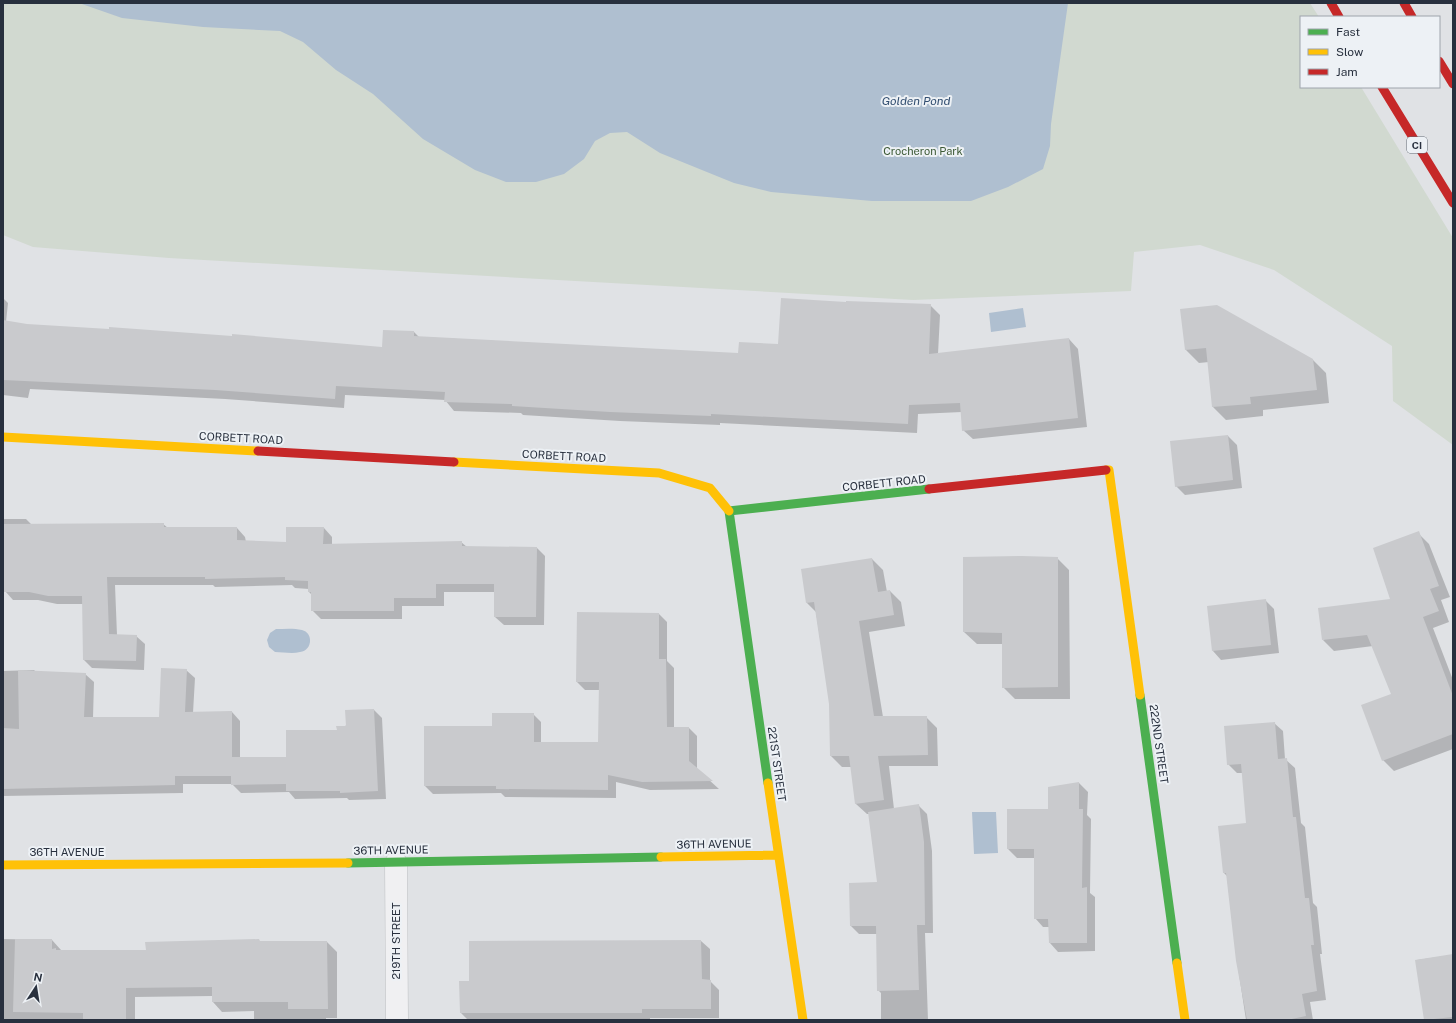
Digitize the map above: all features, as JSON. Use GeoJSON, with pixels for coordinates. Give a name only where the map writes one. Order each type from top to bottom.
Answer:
{"type":"FeatureCollection","features":[{"type":"Feature","properties":{"kind":"main road"},"geometry":{"type":"LineString","coordinates":[[1331,3],[1338,16]]}},
{"type":"Feature","properties":{"kind":"main road"},"geometry":{"type":"LineString","coordinates":[[1404,3],[1411,16]]}},
{"type":"Feature","properties":{"kind":"main road"},"geometry":{"type":"LineString","coordinates":[[1440,63],[1453,84]]}},
{"type":"Feature","properties":{"kind":"main road","name":"CI"},"geometry":{"type":"LineString","coordinates":[[1383,88],[1453,203]]}},
{"type":"Feature","properties":{"kind":"main road","name":"CORBETT ROAD"},"geometry":{"type":"LineString","coordinates":[[3,437],[659,473],[710,488],[729,511],[1109,470]]}},
{"type":"Feature","properties":{"kind":"main road","name":"222ND STREET"},"geometry":{"type":"LineString","coordinates":[[1109,470],[1185,1020]]}},
{"type":"Feature","properties":{"kind":"main road","name":"221ST STREET"},"geometry":{"type":"LineString","coordinates":[[729,511],[803,1020]]}},
{"type":"Feature","properties":{"kind":"main road","name":"36TH AVENUE"},"geometry":{"type":"LineString","coordinates":[[3,864],[396,863],[778,855]]}},
{"type":"Feature","properties":{"kind":"street","name":"219TH STREET"},"geometry":{"type":"LineString","coordinates":[[396,863],[396,1020]]}},
{"type":"Feature","properties":{"kind":"green space","name":"Crocheron Park"},"geometry":{"type":"Polygon","coordinates":[[[3,3],[1310,3],[1318,16],[1300,16],[1300,88],[1362,88],[1453,238],[1453,445],[1393,401],[1392,346],[1274,270],[1200,245],[1134,252],[1131,291],[913,300],[169,258],[33,247],[3,235],[3,3]]]}},
{"type":"Feature","properties":{"kind":"water","name":"Golden Pond"},"geometry":{"type":"Polygon","coordinates":[[[79,3],[1068,3],[1051,124],[1050,146],[1043,169],[1008,187],[971,201],[872,201],[771,192],[734,183],[660,153],[627,132],[610,133],[595,141],[584,159],[564,174],[536,182],[506,182],[475,170],[423,139],[373,94],[336,70],[303,42],[280,31],[203,27],[122,18],[79,3]]]}},
{"type":"Feature","properties":{"kind":"water"},"geometry":{"type":"Polygon","coordinates":[[[1023,308],[1026,327],[991,332],[989,313],[1023,308]]]}},
{"type":"Feature","properties":{"kind":"water"},"geometry":{"type":"Polygon","coordinates":[[[276,629],[296,629],[306,632],[310,638],[307,649],[300,652],[291,653],[275,652],[269,647],[267,640],[270,633],[276,629]]]}},
{"type":"Feature","properties":{"kind":"water"},"geometry":{"type":"Polygon","coordinates":[[[972,812],[996,812],[998,853],[974,854],[972,812]]]}},
{"type":"Feature","properties":{"kind":"building"},"geometry":{"type":"Polygon","coordinates":[[[781,298],[846,302],[931,304],[929,354],[1069,338],[1078,418],[962,431],[960,403],[909,405],[908,424],[711,414],[711,416],[610,412],[512,406],[512,404],[444,402],[445,392],[336,386],[335,399],[215,390],[3,380],[3,320],[27,324],[109,329],[109,327],[232,336],[232,334],[382,347],[383,330],[414,331],[414,336],[738,353],[739,342],[778,344],[781,298]]]}},
{"type":"Feature","properties":{"kind":"building"},"geometry":{"type":"Polygon","coordinates":[[[1217,305],[1313,359],[1317,390],[1250,397],[1251,404],[1212,407],[1206,348],[1185,350],[1180,309],[1217,305]]]}},
{"type":"Feature","properties":{"kind":"building"},"geometry":{"type":"Polygon","coordinates":[[[1228,435],[1233,480],[1175,487],[1170,441],[1228,435]]]}},
{"type":"Feature","properties":{"kind":"building"},"geometry":{"type":"Polygon","coordinates":[[[164,523],[164,527],[237,527],[237,540],[286,542],[286,527],[324,527],[323,544],[462,541],[462,546],[537,547],[536,617],[494,617],[494,584],[436,584],[436,598],[394,598],[394,611],[311,611],[311,592],[308,592],[308,581],[285,580],[285,577],[205,579],[205,577],[107,577],[109,634],[137,635],[136,661],[83,660],[82,596],[48,596],[29,592],[4,592],[3,524],[164,523]]]}},
{"type":"Feature","properties":{"kind":"building"},"geometry":{"type":"Polygon","coordinates":[[[1419,531],[1439,586],[1430,589],[1439,611],[1423,617],[1453,696],[1453,734],[1382,761],[1361,705],[1391,694],[1367,635],[1322,640],[1318,608],[1390,599],[1373,548],[1419,531]]]}},
{"type":"Feature","properties":{"kind":"building"},"geometry":{"type":"Polygon","coordinates":[[[963,557],[1058,557],[1058,687],[1002,688],[1002,633],[963,632],[963,557]]]}},
{"type":"Feature","properties":{"kind":"building"},"geometry":{"type":"Polygon","coordinates":[[[872,558],[878,592],[890,590],[894,615],[859,621],[874,716],[927,716],[928,755],[878,756],[884,800],[855,804],[849,756],[830,756],[829,704],[814,602],[806,603],[801,569],[872,558]]]}},
{"type":"Feature","properties":{"kind":"building"},"geometry":{"type":"Polygon","coordinates":[[[1266,599],[1271,645],[1212,651],[1207,606],[1266,599]]]}},
{"type":"Feature","properties":{"kind":"building"},"geometry":{"type":"Polygon","coordinates":[[[577,612],[659,613],[659,659],[666,659],[667,727],[689,727],[689,761],[713,781],[642,782],[608,775],[608,790],[496,789],[496,786],[424,786],[424,726],[492,726],[492,713],[534,713],[534,742],[598,742],[599,682],[576,682],[577,612]]]}},
{"type":"Feature","properties":{"kind":"building"},"geometry":{"type":"Polygon","coordinates":[[[161,668],[187,669],[185,712],[232,711],[232,757],[286,757],[286,730],[337,730],[336,726],[346,726],[345,710],[374,709],[378,791],[340,793],[340,791],[286,791],[286,784],[231,785],[231,776],[175,776],[175,785],[3,789],[3,728],[19,729],[18,670],[86,673],[84,717],[159,717],[161,668]]]}},
{"type":"Feature","properties":{"kind":"building"},"geometry":{"type":"Polygon","coordinates":[[[1275,722],[1278,759],[1287,758],[1293,817],[1296,817],[1305,898],[1309,898],[1314,945],[1311,945],[1317,991],[1302,994],[1306,1016],[1287,1020],[1247,1020],[1236,961],[1226,873],[1223,873],[1218,826],[1246,823],[1241,764],[1227,765],[1224,726],[1275,722]]]}},
{"type":"Feature","properties":{"kind":"building"},"geometry":{"type":"Polygon","coordinates":[[[1079,782],[1079,809],[1083,809],[1082,888],[1087,887],[1087,943],[1049,943],[1048,919],[1034,919],[1034,849],[1007,849],[1007,809],[1048,809],[1048,787],[1079,782]]]}},
{"type":"Feature","properties":{"kind":"building"},"geometry":{"type":"Polygon","coordinates":[[[919,804],[924,842],[925,925],[917,925],[919,990],[877,991],[876,926],[850,926],[849,883],[877,882],[868,812],[919,804]]]}},
{"type":"Feature","properties":{"kind":"building"},"geometry":{"type":"Polygon","coordinates":[[[15,939],[52,939],[52,949],[56,948],[56,950],[146,950],[145,942],[259,939],[260,941],[327,941],[328,1009],[288,1009],[288,1002],[212,1002],[212,987],[126,988],[126,1020],[83,1020],[83,1013],[13,1012],[15,939]]]}},
{"type":"Feature","properties":{"kind":"building"},"geometry":{"type":"Polygon","coordinates":[[[701,940],[702,979],[711,980],[711,1009],[642,1009],[642,1013],[460,1013],[459,981],[469,981],[469,941],[701,940]]]}},
{"type":"Feature","properties":{"kind":"building"},"geometry":{"type":"Polygon","coordinates":[[[1453,954],[1453,1017],[1424,1020],[1415,960],[1453,954]]]}},
{"type":"Feature","properties":{"kind":"traffic: fast"},"geometry":{"type":"LineString","coordinates":[[729,511],[929,489]]}},
{"type":"Feature","properties":{"kind":"traffic: fast"},"geometry":{"type":"LineString","coordinates":[[729,511],[768,783]]}},
{"type":"Feature","properties":{"kind":"traffic: fast"},"geometry":{"type":"LineString","coordinates":[[1140,695],[1177,963]]}},
{"type":"Feature","properties":{"kind":"traffic: fast"},"geometry":{"type":"LineString","coordinates":[[348,863],[661,857]]}},
{"type":"Feature","properties":{"kind":"traffic: slow"},"geometry":{"type":"LineString","coordinates":[[3,437],[258,451]]}},
{"type":"Feature","properties":{"kind":"traffic: slow"},"geometry":{"type":"LineString","coordinates":[[454,462],[659,473],[710,488],[729,511]]}},
{"type":"Feature","properties":{"kind":"traffic: slow"},"geometry":{"type":"LineString","coordinates":[[1106,470],[1109,470],[1140,695]]}},
{"type":"Feature","properties":{"kind":"traffic: slow"},"geometry":{"type":"LineString","coordinates":[[768,783],[803,1020]]}},
{"type":"Feature","properties":{"kind":"traffic: slow"},"geometry":{"type":"LineString","coordinates":[[661,857],[778,855]]}},
{"type":"Feature","properties":{"kind":"traffic: slow"},"geometry":{"type":"LineString","coordinates":[[3,865],[348,863]]}},
{"type":"Feature","properties":{"kind":"traffic: slow"},"geometry":{"type":"LineString","coordinates":[[1177,963],[1185,1020]]}},
{"type":"Feature","properties":{"kind":"traffic: jam"},"geometry":{"type":"LineString","coordinates":[[1331,3],[1338,16]]}},
{"type":"Feature","properties":{"kind":"traffic: jam"},"geometry":{"type":"LineString","coordinates":[[1404,3],[1411,16]]}},
{"type":"Feature","properties":{"kind":"traffic: jam"},"geometry":{"type":"LineString","coordinates":[[1440,63],[1453,84]]}},
{"type":"Feature","properties":{"kind":"traffic: jam"},"geometry":{"type":"LineString","coordinates":[[1383,88],[1453,203]]}},
{"type":"Feature","properties":{"kind":"traffic: jam"},"geometry":{"type":"LineString","coordinates":[[258,451],[454,462]]}},
{"type":"Feature","properties":{"kind":"traffic: jam"},"geometry":{"type":"LineString","coordinates":[[929,489],[1106,470]]}}]}
